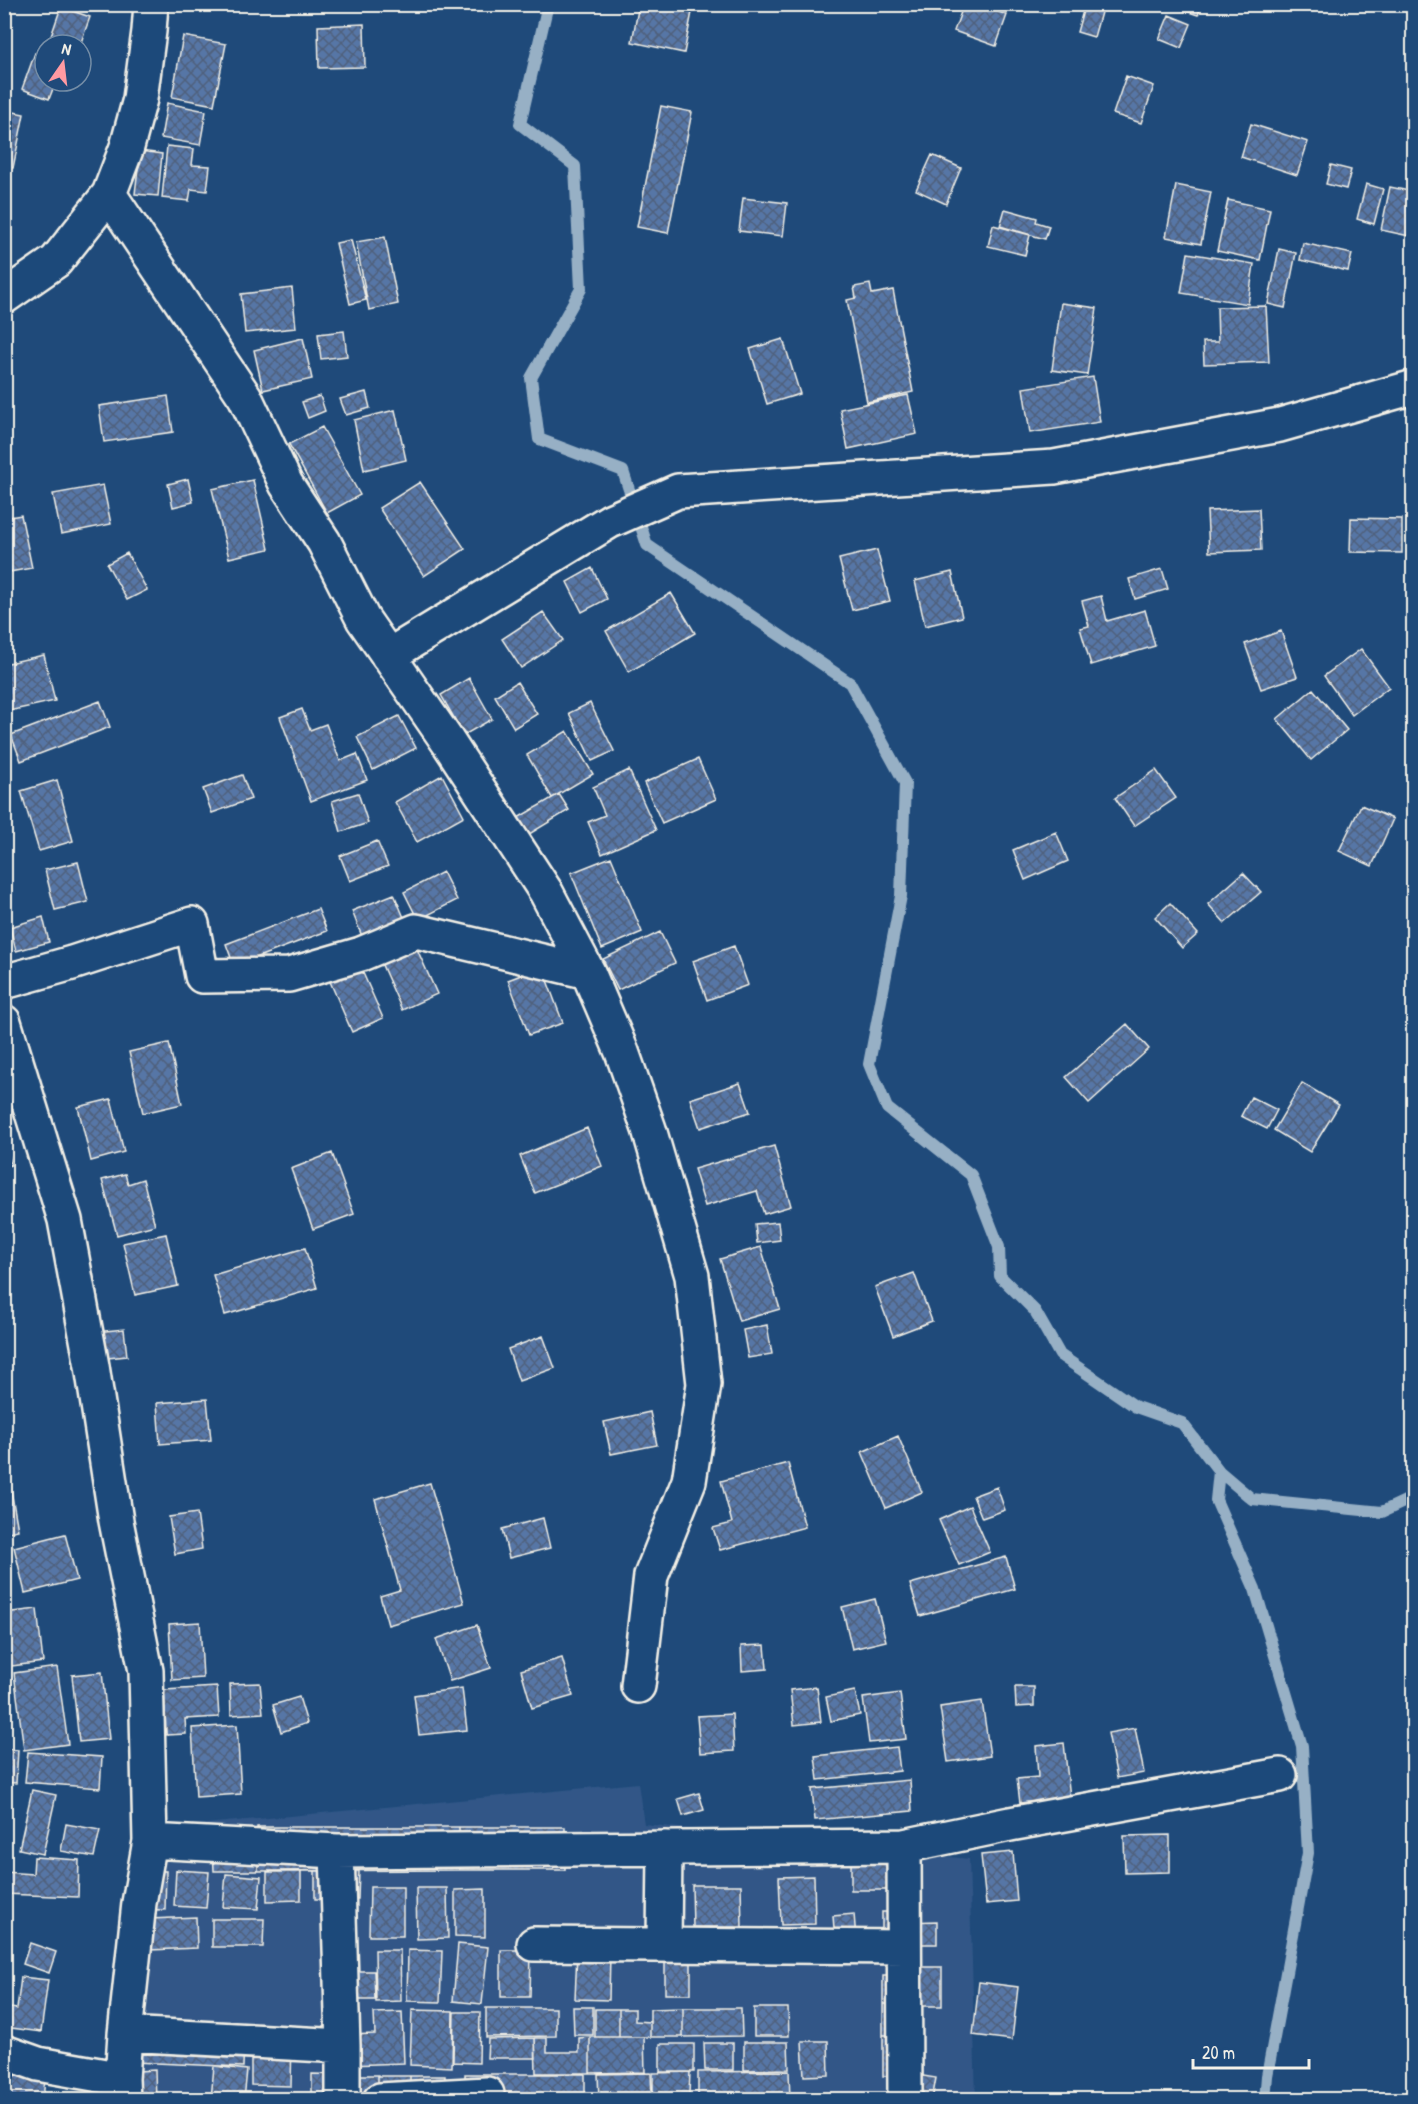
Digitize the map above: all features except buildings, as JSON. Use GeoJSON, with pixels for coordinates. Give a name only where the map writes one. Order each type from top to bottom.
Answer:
{"type":"FeatureCollection","features":[{"type":"Feature","properties":{"kind":"street"},"geometry":{"type":"LineString","coordinates":[[4,297],[56,261],[109,194],[128,147],[140,99],[149,31],[150,4]]}},
{"type":"Feature","properties":{"kind":"street"},"geometry":{"type":"LineString","coordinates":[[109,194],[244,397],[286,484],[324,542],[363,619],[448,742],[546,892],[588,972],[622,1052],[645,1118],[692,1276],[704,1383],[689,1482],[651,1576],[638,1686]]}},
{"type":"Feature","properties":{"kind":"street"},"geometry":{"type":"LineString","coordinates":[[388,656],[610,520],[678,491],[1054,467],[1280,425],[1413,387]]}},
{"type":"Feature","properties":{"kind":"street"},"geometry":{"type":"LineString","coordinates":[[4,982],[72,963],[192,924],[202,976],[289,975],[361,954],[416,931],[588,972]]}},
{"type":"Feature","properties":{"kind":"street"},"geometry":{"type":"LineString","coordinates":[[4,1022],[65,1220],[92,1366],[116,1521],[146,1671],[150,1841],[139,1903],[125,2034],[123,2090],[4,2052]]}},
{"type":"Feature","properties":{"kind":"street"},"geometry":{"type":"LineString","coordinates":[[150,1841],[337,1851],[904,1846],[1010,1824],[1280,1775]]}},
{"type":"Feature","properties":{"kind":"street"},"geometry":{"type":"LineString","coordinates":[[904,1846],[905,2100]]}},
{"type":"Feature","properties":{"kind":"street"},"geometry":{"type":"LineString","coordinates":[[664,1944],[665,1848]]}},
{"type":"Feature","properties":{"kind":"street"},"geometry":{"type":"LineString","coordinates":[[337,1851],[344,2100]]}},
{"type":"Feature","properties":{"kind":"street"},"geometry":{"type":"LineString","coordinates":[[534,1944],[904,1947]]}},
{"type":"Feature","properties":{"kind":"street"},"geometry":{"type":"LineString","coordinates":[[125,2034],[343,2046]]}},
{"type":"Feature","properties":{"kind":"street"},"geometry":{"type":"LineString","coordinates":[[380,2100],[487,2094],[487,2100]]}},
{"type":"Feature","properties":{"kind":"shaded area"},"geometry":{"type":"Polygon","coordinates":[[[638,1783],[644,1824],[969,1859],[976,2099],[137,2100],[151,1829],[638,1783]]]}},
{"type":"Feature","properties":{"kind":"waterway"},"geometry":{"type":"LineString","coordinates":[[548,4],[520,124],[575,166],[581,289],[531,378],[539,439],[623,471],[647,545],[850,683],[905,783],[901,896],[869,1064],[887,1108],[971,1175],[999,1247],[1000,1276],[1035,1311],[1060,1355],[1136,1407],[1182,1423],[1219,1471],[1252,1499],[1382,1512],[1414,1497]]}},
{"type":"Feature","properties":{"kind":"waterway"},"geometry":{"type":"LineString","coordinates":[[1219,1471],[1216,1500],[1255,1589],[1302,1746],[1308,1853],[1267,2076],[1265,2100]]}}]}
